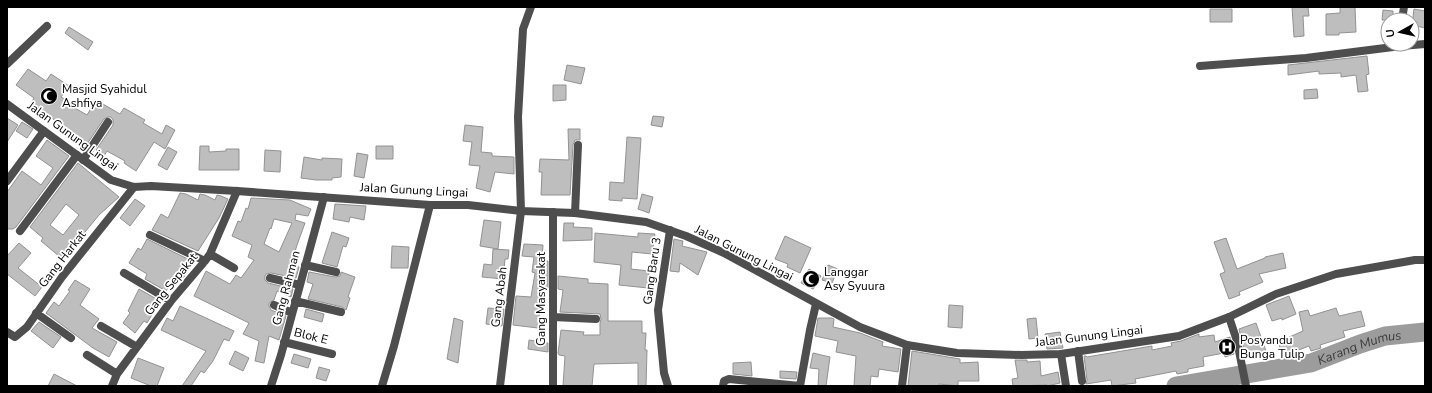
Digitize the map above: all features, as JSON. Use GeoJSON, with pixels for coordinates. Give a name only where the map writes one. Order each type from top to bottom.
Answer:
{"type":"FeatureCollection","features":[{"type":"Feature","properties":{"kind":"street","name":"Gang Abah"},"geometry":{"type":"LineString","coordinates":[[500,386],[522,211],[518,117],[523,29],[530,7]]}},
{"type":"Feature","properties":{"kind":"street"},"geometry":{"type":"LineString","coordinates":[[7,64],[47,26]]}},
{"type":"Feature","properties":{"kind":"street"},"geometry":{"type":"LineString","coordinates":[[1200,66],[1306,58],[1380,48]]}},
{"type":"Feature","properties":{"kind":"street","name":"Jalan Gunung Lingai"},"geometry":{"type":"LineString","coordinates":[[7,104],[111,180],[134,187],[151,186],[237,191],[430,205],[468,205],[522,211],[575,214],[646,222],[670,230],[724,253],[860,327],[907,345],[957,353],[1021,355],[1061,354],[1179,336],[1229,317],[1276,294],[1336,274],[1415,260],[1425,260]]}},
{"type":"Feature","properties":{"kind":"street"},"geometry":{"type":"LineString","coordinates":[[20,231],[108,122]]}},
{"type":"Feature","properties":{"kind":"street"},"geometry":{"type":"LineString","coordinates":[[7,180],[44,131]]}},
{"type":"Feature","properties":{"kind":"street"},"geometry":{"type":"LineString","coordinates":[[575,214],[578,145]]}},
{"type":"Feature","properties":{"kind":"street","name":"Gang Harkat"},"geometry":{"type":"LineString","coordinates":[[7,332],[15,337],[22,333],[62,277],[134,187]]}},
{"type":"Feature","properties":{"kind":"street","name":"Gang Sepakat"},"geometry":{"type":"LineString","coordinates":[[112,386],[117,374],[171,301],[208,257],[237,191]]}},
{"type":"Feature","properties":{"kind":"street","name":"Gang Rahman"},"geometry":{"type":"LineString","coordinates":[[271,386],[324,197]]}},
{"type":"Feature","properties":{"kind":"street"},"geometry":{"type":"LineString","coordinates":[[382,386],[394,346],[430,205]]}},
{"type":"Feature","properties":{"kind":"street","name":"Gang Masyarakat"},"geometry":{"type":"LineString","coordinates":[[553,212],[553,386]]}},
{"type":"Feature","properties":{"kind":"street","name":"Gang Baru 3"},"geometry":{"type":"LineString","coordinates":[[668,386],[664,373],[658,310],[670,230]]}},
{"type":"Feature","properties":{"kind":"street"},"geometry":{"type":"LineString","coordinates":[[150,235],[234,268]]}},
{"type":"Feature","properties":{"kind":"street"},"geometry":{"type":"LineString","coordinates":[[305,265],[336,272]]}},
{"type":"Feature","properties":{"kind":"street"},"geometry":{"type":"LineString","coordinates":[[124,273],[171,301]]}},
{"type":"Feature","properties":{"kind":"street"},"geometry":{"type":"LineString","coordinates":[[270,278],[300,285]]}},
{"type":"Feature","properties":{"kind":"street"},"geometry":{"type":"LineString","coordinates":[[296,301],[341,312]]}},
{"type":"Feature","properties":{"kind":"street"},"geometry":{"type":"LineString","coordinates":[[723,386],[724,381],[729,379],[800,386],[816,304]]}},
{"type":"Feature","properties":{"kind":"street"},"geometry":{"type":"LineString","coordinates":[[274,305],[292,313]]}},
{"type":"Feature","properties":{"kind":"street"},"geometry":{"type":"LineString","coordinates":[[36,313],[71,338]]}},
{"type":"Feature","properties":{"kind":"street"},"geometry":{"type":"LineString","coordinates":[[554,317],[596,319]]}},
{"type":"Feature","properties":{"kind":"street"},"geometry":{"type":"LineString","coordinates":[[1229,317],[1243,365],[1246,386]]}},
{"type":"Feature","properties":{"kind":"street"},"geometry":{"type":"LineString","coordinates":[[101,326],[137,347]]}},
{"type":"Feature","properties":{"kind":"street","name":"Blok E"},"geometry":{"type":"LineString","coordinates":[[284,342],[332,354]]}},
{"type":"Feature","properties":{"kind":"street"},"geometry":{"type":"LineString","coordinates":[[902,386],[907,345]]}},
{"type":"Feature","properties":{"kind":"street"},"geometry":{"type":"LineString","coordinates":[[1078,351],[1082,381]]}},
{"type":"Feature","properties":{"kind":"street"},"geometry":{"type":"LineString","coordinates":[[1061,354],[1066,386]]}},
{"type":"Feature","properties":{"kind":"street"},"geometry":{"type":"LineString","coordinates":[[88,356],[117,374]]}},
{"type":"Feature","properties":{"kind":"building"},"geometry":{"type":"Polygon","coordinates":[[[1292,7],[1308,7],[1309,16],[1303,16],[1304,36],[1294,37],[1292,7]]]}},
{"type":"Feature","properties":{"kind":"building"},"geometry":{"type":"Polygon","coordinates":[[[1340,7],[1355,7],[1356,32],[1339,33],[1339,35],[1326,35],[1326,14],[1340,13],[1340,7]]]}},
{"type":"Feature","properties":{"kind":"building"},"geometry":{"type":"Polygon","coordinates":[[[1210,9],[1232,9],[1232,22],[1210,22],[1210,9]]]}},
{"type":"Feature","properties":{"kind":"building"},"geometry":{"type":"Polygon","coordinates":[[[1414,9],[1425,11],[1425,28],[1420,27],[1420,12],[1414,12],[1414,9]]]}},
{"type":"Feature","properties":{"kind":"building"},"geometry":{"type":"Polygon","coordinates":[[[1383,10],[1393,11],[1393,12],[1383,12],[1383,10]]]}},
{"type":"Feature","properties":{"kind":"building"},"geometry":{"type":"Polygon","coordinates":[[[69,27],[93,42],[88,50],[65,33],[69,27]]]}},
{"type":"Feature","properties":{"kind":"building"},"geometry":{"type":"Polygon","coordinates":[[[1367,56],[1369,74],[1366,75],[1368,91],[1358,92],[1356,75],[1341,77],[1341,73],[1319,74],[1319,71],[1288,75],[1288,65],[1367,56]]]}},
{"type":"Feature","properties":{"kind":"building"},"geometry":{"type":"Polygon","coordinates":[[[567,65],[585,68],[581,84],[564,80],[567,65]]]}},
{"type":"Feature","properties":{"kind":"building"},"geometry":{"type":"Polygon","coordinates":[[[28,69],[46,81],[51,74],[69,86],[61,97],[75,105],[73,107],[87,115],[96,100],[120,114],[124,108],[145,120],[143,123],[162,134],[166,125],[175,130],[165,149],[154,142],[136,171],[124,163],[125,161],[107,151],[104,156],[96,150],[113,125],[113,120],[111,117],[104,119],[87,144],[49,116],[47,118],[29,106],[34,98],[16,85],[28,69]]]}},
{"type":"Feature","properties":{"kind":"building"},"geometry":{"type":"Polygon","coordinates":[[[553,85],[566,85],[566,100],[553,101],[553,85]]]}},
{"type":"Feature","properties":{"kind":"building"},"geometry":{"type":"Polygon","coordinates":[[[1317,89],[1318,98],[1304,99],[1304,90],[1317,89]]]}},
{"type":"Feature","properties":{"kind":"building"},"geometry":{"type":"Polygon","coordinates":[[[653,116],[664,117],[662,127],[651,125],[653,116]]]}},
{"type":"Feature","properties":{"kind":"building"},"geometry":{"type":"Polygon","coordinates":[[[7,118],[18,125],[7,142],[7,118]]]}},
{"type":"Feature","properties":{"kind":"building"},"geometry":{"type":"Polygon","coordinates":[[[22,122],[33,129],[27,138],[16,131],[22,122]]]}},
{"type":"Feature","properties":{"kind":"building"},"geometry":{"type":"Polygon","coordinates":[[[465,125],[483,127],[481,152],[492,153],[492,156],[514,157],[514,174],[495,172],[490,192],[476,188],[480,166],[469,165],[472,142],[463,141],[465,125]]]}},
{"type":"Feature","properties":{"kind":"building"},"geometry":{"type":"Polygon","coordinates":[[[568,129],[580,129],[580,140],[575,140],[573,145],[570,195],[541,195],[542,172],[539,172],[540,159],[569,160],[568,129]]]}},
{"type":"Feature","properties":{"kind":"building"},"geometry":{"type":"Polygon","coordinates":[[[627,137],[641,138],[637,199],[622,198],[622,201],[609,200],[610,182],[624,183],[627,137]]]}},
{"type":"Feature","properties":{"kind":"building"},"geometry":{"type":"Polygon","coordinates":[[[47,140],[69,156],[16,227],[13,229],[7,229],[7,192],[22,171],[41,185],[53,168],[36,156],[47,140]]]}},
{"type":"Feature","properties":{"kind":"building"},"geometry":{"type":"Polygon","coordinates":[[[200,146],[209,146],[209,152],[226,151],[226,149],[239,149],[239,170],[199,170],[200,146]]]}},
{"type":"Feature","properties":{"kind":"building"},"geometry":{"type":"Polygon","coordinates":[[[376,146],[393,146],[393,159],[376,159],[376,146]]]}},
{"type":"Feature","properties":{"kind":"building"},"geometry":{"type":"Polygon","coordinates":[[[168,147],[177,152],[167,170],[158,165],[168,147]]]}},
{"type":"Feature","properties":{"kind":"building"},"geometry":{"type":"Polygon","coordinates":[[[265,150],[281,151],[280,172],[264,171],[265,150]]]}},
{"type":"Feature","properties":{"kind":"building"},"geometry":{"type":"Polygon","coordinates":[[[357,153],[368,155],[364,178],[354,176],[357,153]]]}},
{"type":"Feature","properties":{"kind":"building"},"geometry":{"type":"Polygon","coordinates":[[[304,157],[322,160],[322,158],[342,159],[341,177],[332,178],[332,180],[301,178],[304,157]]]}},
{"type":"Feature","properties":{"kind":"building"},"geometry":{"type":"Polygon","coordinates":[[[78,163],[119,197],[99,215],[81,237],[78,235],[60,257],[41,241],[43,238],[30,227],[78,163]],[[66,204],[50,225],[63,235],[79,215],[66,204]]]}},
{"type":"Feature","properties":{"kind":"building"},"geometry":{"type":"Polygon","coordinates":[[[180,193],[186,194],[198,200],[200,194],[215,200],[217,195],[228,199],[219,218],[198,251],[152,230],[161,214],[168,218],[180,193]]]}},
{"type":"Feature","properties":{"kind":"building"},"geometry":{"type":"Polygon","coordinates":[[[642,194],[653,197],[649,213],[638,209],[642,194]]]}},
{"type":"Feature","properties":{"kind":"building"},"geometry":{"type":"Polygon","coordinates":[[[251,198],[290,200],[311,209],[308,216],[296,214],[295,220],[305,223],[291,265],[299,267],[296,278],[271,273],[266,274],[265,276],[265,280],[268,283],[293,289],[291,297],[277,291],[274,300],[269,303],[271,310],[286,316],[279,340],[269,336],[264,363],[255,361],[259,341],[243,334],[249,323],[194,296],[206,271],[230,284],[236,275],[241,278],[254,260],[248,257],[252,245],[232,236],[238,221],[241,222],[246,208],[248,209],[251,198]],[[274,219],[264,244],[279,252],[292,223],[274,219]]]}},
{"type":"Feature","properties":{"kind":"building"},"geometry":{"type":"Polygon","coordinates":[[[135,199],[145,206],[130,226],[120,218],[135,199]]]}},
{"type":"Feature","properties":{"kind":"building"},"geometry":{"type":"Polygon","coordinates":[[[335,204],[366,206],[364,220],[350,217],[349,222],[333,219],[335,204]]]}},
{"type":"Feature","properties":{"kind":"building"},"geometry":{"type":"Polygon","coordinates":[[[484,220],[501,222],[498,249],[480,246],[484,220]]]}},
{"type":"Feature","properties":{"kind":"building"},"geometry":{"type":"Polygon","coordinates":[[[564,223],[574,223],[573,227],[592,228],[592,240],[563,241],[564,223]]]}},
{"type":"Feature","properties":{"kind":"building"},"geometry":{"type":"Polygon","coordinates":[[[332,232],[349,238],[346,247],[343,246],[337,267],[322,263],[332,232]]]}},
{"type":"Feature","properties":{"kind":"building"},"geometry":{"type":"Polygon","coordinates":[[[595,233],[638,237],[638,233],[655,234],[652,254],[632,252],[631,269],[649,271],[648,288],[619,285],[621,265],[594,262],[595,233]]]}},
{"type":"Feature","properties":{"kind":"building"},"geometry":{"type":"Polygon","coordinates":[[[785,236],[811,248],[800,273],[787,267],[788,264],[775,259],[785,236]]]}},
{"type":"Feature","properties":{"kind":"building"},"geometry":{"type":"Polygon","coordinates":[[[1226,238],[1237,269],[1265,257],[1283,253],[1286,268],[1259,274],[1263,282],[1239,292],[1240,295],[1229,299],[1220,274],[1225,272],[1214,242],[1226,238]]]}},
{"type":"Feature","properties":{"kind":"building"},"geometry":{"type":"Polygon","coordinates":[[[147,239],[194,262],[183,278],[176,275],[166,291],[145,279],[147,274],[129,263],[138,248],[141,250],[147,239]]]}},
{"type":"Feature","properties":{"kind":"building"},"geometry":{"type":"Polygon","coordinates":[[[674,239],[683,241],[682,246],[707,252],[698,275],[680,263],[679,272],[670,271],[674,239]]]}},
{"type":"Feature","properties":{"kind":"building"},"geometry":{"type":"Polygon","coordinates":[[[19,243],[31,253],[18,268],[42,287],[35,296],[7,274],[7,256],[19,243]]]}},
{"type":"Feature","properties":{"kind":"building"},"geometry":{"type":"Polygon","coordinates":[[[524,244],[543,245],[542,261],[548,261],[548,288],[542,287],[538,328],[513,325],[516,296],[531,297],[535,273],[532,272],[534,257],[522,256],[524,244]]]}},
{"type":"Feature","properties":{"kind":"building"},"geometry":{"type":"Polygon","coordinates":[[[392,246],[409,247],[408,268],[391,268],[392,246]]]}},
{"type":"Feature","properties":{"kind":"building"},"geometry":{"type":"Polygon","coordinates":[[[493,249],[509,250],[508,259],[505,259],[503,279],[482,277],[484,264],[492,265],[493,249]]]}},
{"type":"Feature","properties":{"kind":"building"},"geometry":{"type":"Polygon","coordinates":[[[828,265],[838,269],[832,283],[822,280],[828,265]]]}},
{"type":"Feature","properties":{"kind":"building","name":"Langgar Asy Syuura"},"geometry":{"type":"Polygon","coordinates":[[[809,269],[821,276],[813,289],[801,283],[809,269]]]}},
{"type":"Feature","properties":{"kind":"building"},"geometry":{"type":"Polygon","coordinates":[[[309,272],[335,277],[340,276],[341,272],[355,277],[348,297],[350,298],[346,310],[342,307],[308,299],[313,284],[307,282],[309,272]]]}},
{"type":"Feature","properties":{"kind":"building"},"geometry":{"type":"Polygon","coordinates":[[[558,276],[588,279],[588,283],[608,284],[608,321],[642,321],[642,333],[646,333],[646,386],[638,386],[638,363],[594,364],[592,386],[563,386],[565,356],[559,355],[558,353],[561,330],[584,332],[583,335],[600,335],[601,319],[600,314],[560,312],[563,290],[558,289],[558,276]]]}},
{"type":"Feature","properties":{"kind":"building"},"geometry":{"type":"Polygon","coordinates":[[[75,280],[90,289],[80,305],[99,319],[92,328],[117,342],[109,357],[93,348],[46,313],[54,302],[59,306],[70,291],[68,290],[75,280]]]}},
{"type":"Feature","properties":{"kind":"building"},"geometry":{"type":"Polygon","coordinates":[[[139,289],[160,301],[147,323],[144,321],[135,333],[123,323],[130,313],[128,311],[139,289]]]}},
{"type":"Feature","properties":{"kind":"building"},"geometry":{"type":"Polygon","coordinates":[[[1289,296],[1296,314],[1282,320],[1282,318],[1272,321],[1266,305],[1289,296]]]}},
{"type":"Feature","properties":{"kind":"building"},"geometry":{"type":"Polygon","coordinates":[[[949,305],[963,306],[962,328],[948,327],[949,305]]]}},
{"type":"Feature","properties":{"kind":"building"},"geometry":{"type":"Polygon","coordinates":[[[180,306],[234,331],[229,341],[224,339],[213,361],[204,373],[201,371],[191,386],[182,386],[206,351],[161,330],[167,318],[173,321],[180,306]]]}},
{"type":"Feature","properties":{"kind":"building"},"geometry":{"type":"Polygon","coordinates":[[[488,308],[504,309],[502,326],[486,324],[488,308]]]}},
{"type":"Feature","properties":{"kind":"building"},"geometry":{"type":"Polygon","coordinates":[[[1336,308],[1339,316],[1361,311],[1365,326],[1343,331],[1345,337],[1320,345],[1321,348],[1311,351],[1309,346],[1283,356],[1278,342],[1303,331],[1299,312],[1308,310],[1310,316],[1336,308]]]}},
{"type":"Feature","properties":{"kind":"building"},"geometry":{"type":"Polygon","coordinates":[[[306,309],[324,314],[322,322],[304,317],[306,309]]]}},
{"type":"Feature","properties":{"kind":"building"},"geometry":{"type":"Polygon","coordinates":[[[454,318],[463,321],[458,363],[447,359],[454,318]]]}},
{"type":"Feature","properties":{"kind":"building"},"geometry":{"type":"Polygon","coordinates":[[[818,318],[832,318],[834,319],[833,327],[860,333],[883,342],[882,346],[901,349],[898,372],[879,369],[878,377],[871,376],[870,386],[854,386],[856,356],[836,352],[838,341],[815,336],[818,318]]]}},
{"type":"Feature","properties":{"kind":"building"},"geometry":{"type":"Polygon","coordinates":[[[1036,318],[1038,338],[1029,339],[1027,319],[1036,318]]]}},
{"type":"Feature","properties":{"kind":"building"},"geometry":{"type":"Polygon","coordinates":[[[39,322],[61,337],[53,348],[31,331],[39,322]]]}},
{"type":"Feature","properties":{"kind":"building"},"geometry":{"type":"Polygon","coordinates":[[[1256,323],[1266,351],[1246,358],[1239,329],[1256,323]]]}},
{"type":"Feature","properties":{"kind":"building"},"geometry":{"type":"Polygon","coordinates":[[[1060,332],[1063,348],[1047,349],[1045,334],[1060,332]]]}},
{"type":"Feature","properties":{"kind":"building"},"geometry":{"type":"Polygon","coordinates":[[[1199,334],[1199,337],[1214,335],[1215,342],[1230,337],[1234,354],[1225,357],[1224,353],[1203,357],[1204,366],[1188,369],[1188,372],[1177,374],[1176,371],[1135,379],[1136,383],[1112,386],[1111,380],[1086,384],[1087,380],[1084,356],[1087,357],[1152,346],[1152,350],[1172,346],[1171,343],[1199,334]]]}},
{"type":"Feature","properties":{"kind":"building"},"geometry":{"type":"Polygon","coordinates":[[[529,340],[548,343],[548,352],[528,349],[529,340]]]}},
{"type":"Feature","properties":{"kind":"building"},"geometry":{"type":"Polygon","coordinates":[[[235,351],[249,358],[243,371],[229,364],[235,351]]]}},
{"type":"Feature","properties":{"kind":"building"},"geometry":{"type":"Polygon","coordinates":[[[912,351],[960,359],[960,363],[978,362],[979,381],[958,381],[958,386],[939,384],[939,386],[908,386],[912,351]]]}},
{"type":"Feature","properties":{"kind":"building"},"geometry":{"type":"Polygon","coordinates":[[[813,353],[830,357],[826,386],[818,386],[819,369],[810,368],[813,353]]]}},
{"type":"Feature","properties":{"kind":"building"},"geometry":{"type":"Polygon","coordinates":[[[294,354],[311,359],[308,368],[291,363],[294,354]]]}},
{"type":"Feature","properties":{"kind":"building"},"geometry":{"type":"Polygon","coordinates":[[[138,358],[164,368],[157,386],[151,386],[131,378],[138,358]]]}},
{"type":"Feature","properties":{"kind":"building"},"geometry":{"type":"Polygon","coordinates":[[[1015,360],[1027,360],[1027,362],[1040,361],[1041,376],[1058,372],[1060,383],[1047,386],[1013,386],[1012,379],[1018,378],[1015,360]]]}},
{"type":"Feature","properties":{"kind":"building"},"geometry":{"type":"Polygon","coordinates":[[[751,362],[752,376],[733,374],[733,363],[751,362]]]}},
{"type":"Feature","properties":{"kind":"building"},"geometry":{"type":"Polygon","coordinates":[[[319,367],[330,370],[326,381],[316,378],[319,367]]]}},
{"type":"Feature","properties":{"kind":"building"},"geometry":{"type":"Polygon","coordinates":[[[780,371],[797,372],[796,379],[780,378],[780,371]]]}},
{"type":"Feature","properties":{"kind":"building"},"geometry":{"type":"Polygon","coordinates":[[[54,374],[77,386],[48,386],[54,374]]]}},
{"type":"Feature","properties":{"kind":"waterway","name":"Karang Mumus"},"geometry":{"type":"LineString","coordinates":[[1176,386],[1311,363],[1385,336],[1425,332]]}},
{"type":"Feature","properties":{"kind":"place","name":"Masjid Syahidul Ashfiya"},"geometry":{"type":"Point","coordinates":[49,96]}},
{"type":"Feature","properties":{"kind":"place","name":"Langgar Asy Syuura"},"geometry":{"type":"Point","coordinates":[811,279]}},
{"type":"Feature","properties":{"kind":"place","name":"Posyandu Bunga Tulip"},"geometry":{"type":"Point","coordinates":[1227,347]}}]}
